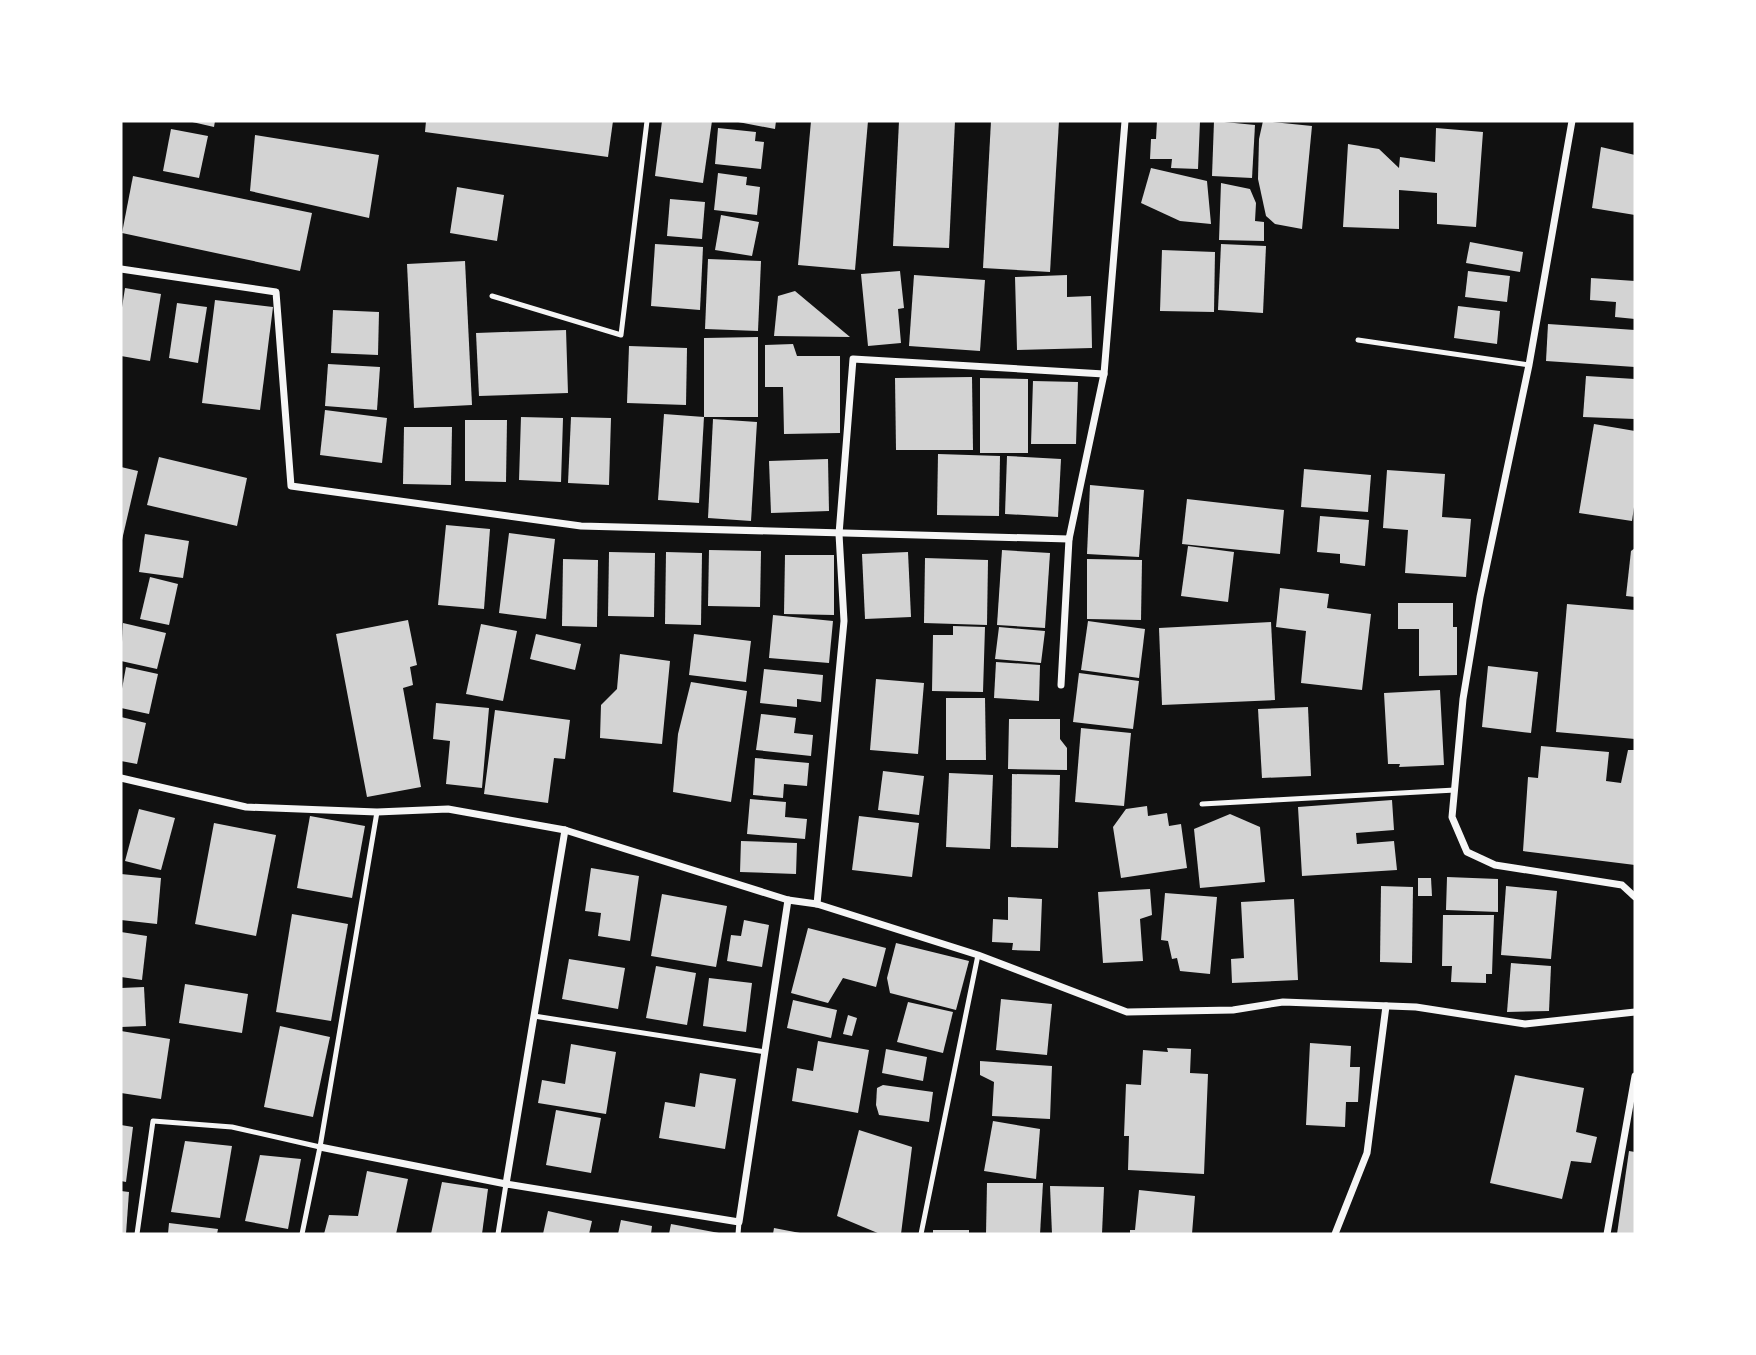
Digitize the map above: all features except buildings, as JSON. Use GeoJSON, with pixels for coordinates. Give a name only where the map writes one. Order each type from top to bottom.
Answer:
{"type":"FeatureCollection","features":[{"type":"Feature","properties":{"kind":"street"},"geometry":{"type":"LineString","coordinates":[[1061,685],[1069,539],[1104,374],[1125,121]]}},
{"type":"Feature","properties":{"kind":"street"},"geometry":{"type":"LineString","coordinates":[[1572,121],[1529,365],[1480,597],[1464,699],[1451,817],[1467,852],[1495,865],[1622,885],[1635,897]]}},
{"type":"Feature","properties":{"kind":"street"},"geometry":{"type":"LineString","coordinates":[[121,269],[275,292],[291,485],[581,526],[1069,539]]}},
{"type":"Feature","properties":{"kind":"street"},"geometry":{"type":"LineString","coordinates":[[817,904],[844,621],[839,534],[853,359],[1104,374]]}},
{"type":"Feature","properties":{"kind":"street"},"geometry":{"type":"LineString","coordinates":[[121,778],[246,807],[377,812],[448,809],[565,830],[788,900],[817,904],[978,955],[1127,1012],[1233,1010],[1283,1002],[1416,1007],[1525,1024],[1635,1012]]}},
{"type":"Feature","properties":{"kind":"street"},"geometry":{"type":"LineString","coordinates":[[506,1184],[565,830]]}},
{"type":"Feature","properties":{"kind":"street"},"geometry":{"type":"LineString","coordinates":[[320,1147],[506,1184],[739,1222],[788,900]]}},
{"type":"Feature","properties":{"kind":"street"},"geometry":{"type":"LineString","coordinates":[[1335,1234],[1367,1153],[1386,1006]]}},
{"type":"Feature","properties":{"kind":"street"},"geometry":{"type":"LineString","coordinates":[[1607,1234],[1635,1076]]}},
{"type":"Feature","properties":{"kind":"lane"},"geometry":{"type":"LineString","coordinates":[[492,296],[621,335],[647,121]]}},
{"type":"Feature","properties":{"kind":"lane"},"geometry":{"type":"LineString","coordinates":[[1357,340],[1529,365]]}},
{"type":"Feature","properties":{"kind":"lane"},"geometry":{"type":"LineString","coordinates":[[1202,804],[1455,790]]}},
{"type":"Feature","properties":{"kind":"lane"},"geometry":{"type":"LineString","coordinates":[[302,1234],[320,1147],[377,812]]}},
{"type":"Feature","properties":{"kind":"lane"},"geometry":{"type":"LineString","coordinates":[[921,1234],[978,955]]}},
{"type":"Feature","properties":{"kind":"lane"},"geometry":{"type":"LineString","coordinates":[[534,1016],[765,1052]]}},
{"type":"Feature","properties":{"kind":"lane"},"geometry":{"type":"LineString","coordinates":[[137,1234],[152,1121],[232,1127],[320,1147]]}},
{"type":"Feature","properties":{"kind":"lane"},"geometry":{"type":"LineString","coordinates":[[498,1234],[506,1184]]}},
{"type":"Feature","properties":{"kind":"lane"},"geometry":{"type":"LineString","coordinates":[[738,1234],[739,1222]]}}]}
